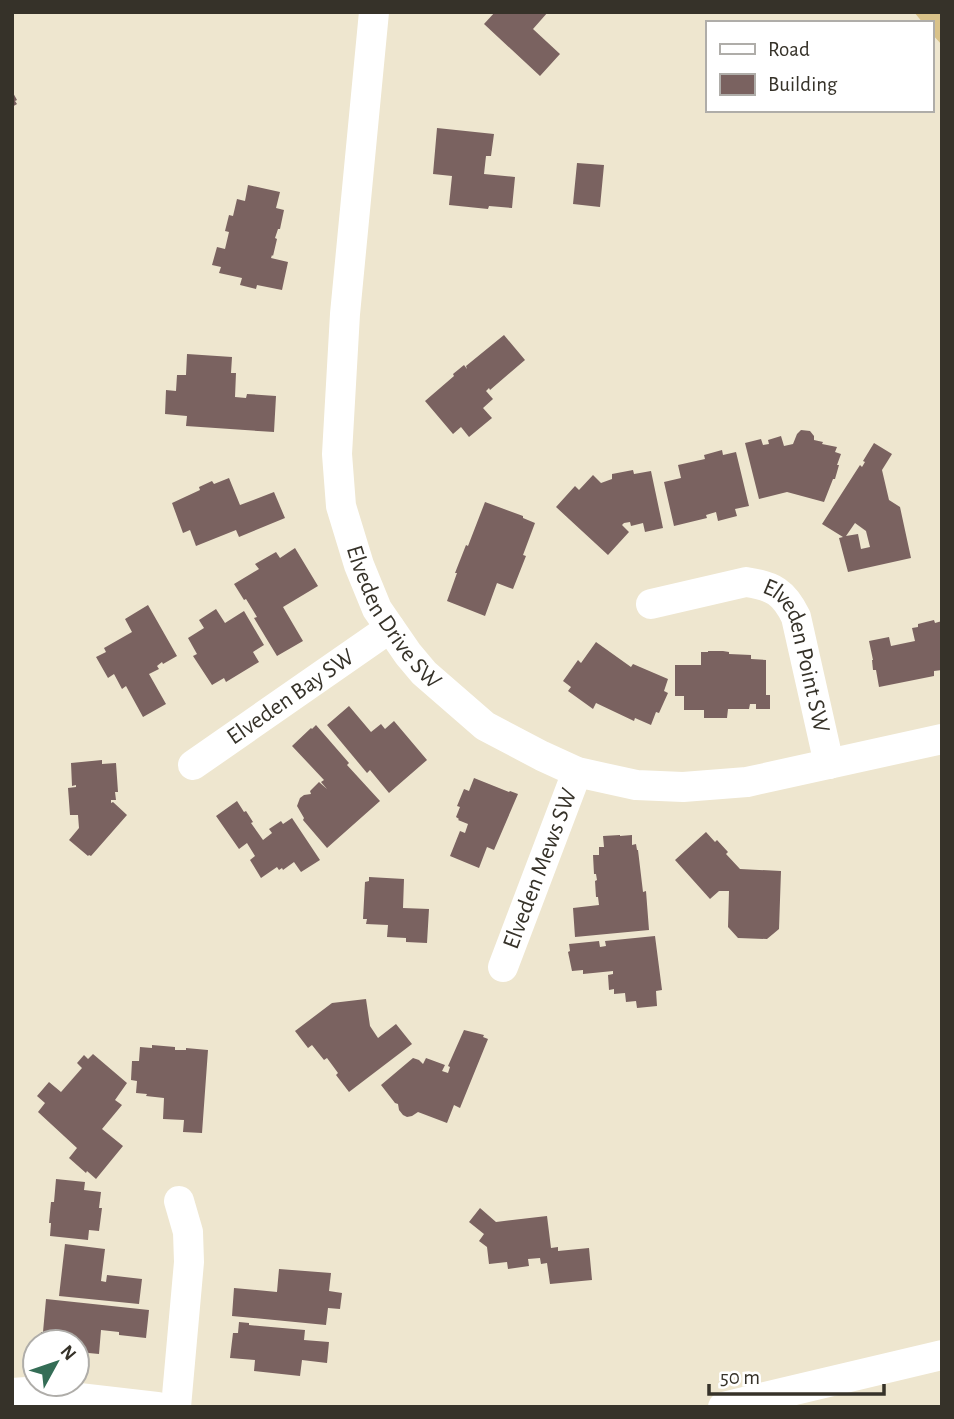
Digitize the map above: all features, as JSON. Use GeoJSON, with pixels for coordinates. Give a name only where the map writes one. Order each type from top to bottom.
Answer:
{"type":"FeatureCollection","features":[{"type":"Feature","properties":{"kind":"street","name":"Elveden Drive SW"},"geometry":{"type":"LineString","coordinates":[[374,12],[345,314],[337,454],[341,506],[377,609],[424,673],[485,726],[542,757],[577,772],[636,785],[683,787],[747,782],[942,739]]}},
{"type":"Feature","properties":{"kind":"street","name":"Elveden Point SW"},"geometry":{"type":"LineString","coordinates":[[650,604],[746,582],[761,584],[780,593],[789,602],[796,617],[829,764]]}},
{"type":"Feature","properties":{"kind":"street","name":"Elveden Bay SW"},"geometry":{"type":"LineString","coordinates":[[193,765],[390,628]]}},
{"type":"Feature","properties":{"kind":"street","name":"Elveden Mews SW"},"geometry":{"type":"LineString","coordinates":[[503,967],[577,772]]}},
{"type":"Feature","properties":{"kind":"street"},"geometry":{"type":"LineString","coordinates":[[176,1407],[190,1262],[188,1231],[179,1201]]}},
{"type":"Feature","properties":{"kind":"street"},"geometry":{"type":"LineString","coordinates":[[723,1407],[942,1355]]}},
{"type":"Feature","properties":{"kind":"street"},"geometry":{"type":"LineString","coordinates":[[12,1393],[158,1407]]}},
{"type":"Feature","properties":{"kind":"green space"},"geometry":{"type":"Polygon","coordinates":[[[914,12],[942,12],[942,45],[933,35],[933,21],[921,21],[914,12]]]}},
{"type":"Feature","properties":{"kind":"building"},"geometry":{"type":"Polygon","coordinates":[[[495,12],[548,12],[533,29],[560,54],[540,76],[484,24],[495,12]]]}},
{"type":"Feature","properties":{"kind":"building"},"geometry":{"type":"Polygon","coordinates":[[[12,91],[17,104],[12,107],[12,91]]]}},
{"type":"Feature","properties":{"kind":"building"},"geometry":{"type":"Polygon","coordinates":[[[437,128],[494,134],[491,156],[486,156],[484,174],[515,177],[512,208],[489,206],[488,209],[449,205],[452,176],[433,174],[437,128]]]}},
{"type":"Feature","properties":{"kind":"building"},"geometry":{"type":"Polygon","coordinates":[[[577,163],[604,165],[600,207],[573,204],[577,163]]]}},
{"type":"Feature","properties":{"kind":"building"},"geometry":{"type":"Polygon","coordinates":[[[248,185],[280,192],[276,208],[284,210],[271,258],[288,262],[282,290],[240,285],[242,278],[219,273],[221,267],[212,265],[217,247],[225,249],[229,232],[225,231],[229,215],[233,216],[237,199],[245,201],[248,185]]]}},
{"type":"Feature","properties":{"kind":"building"},"geometry":{"type":"Polygon","coordinates":[[[504,335],[525,360],[486,391],[493,399],[483,408],[492,418],[469,437],[461,427],[453,434],[425,401],[454,376],[453,374],[464,365],[467,369],[466,366],[504,335]]]}},
{"type":"Feature","properties":{"kind":"building"},"geometry":{"type":"Polygon","coordinates":[[[187,354],[232,357],[231,373],[236,373],[235,397],[246,398],[247,394],[276,396],[274,432],[186,426],[187,416],[165,414],[166,390],[176,391],[177,375],[186,375],[187,354]]]}},
{"type":"Feature","properties":{"kind":"building"},"geometry":{"type":"Polygon","coordinates":[[[801,430],[810,431],[814,440],[823,442],[822,444],[837,447],[835,452],[841,454],[835,479],[824,502],[787,492],[759,499],[745,443],[761,439],[763,445],[769,444],[768,440],[781,436],[784,446],[793,444],[801,430]]]}},
{"type":"Feature","properties":{"kind":"building"},"geometry":{"type":"Polygon","coordinates":[[[874,443],[892,454],[882,470],[889,500],[900,507],[911,558],[848,572],[839,538],[843,537],[822,524],[860,465],[862,467],[865,462],[863,461],[874,443]],[[855,523],[846,536],[858,534],[861,549],[870,547],[866,531],[855,523]]]}},
{"type":"Feature","properties":{"kind":"building"},"geometry":{"type":"Polygon","coordinates":[[[722,450],[723,455],[736,452],[749,506],[735,509],[737,516],[718,521],[716,512],[706,515],[707,518],[674,526],[664,482],[681,478],[678,465],[705,459],[704,455],[722,450]]]}},
{"type":"Feature","properties":{"kind":"building"},"geometry":{"type":"Polygon","coordinates":[[[633,470],[634,474],[651,471],[663,528],[645,532],[643,523],[631,526],[630,522],[624,523],[622,525],[629,532],[608,555],[556,507],[575,486],[579,490],[593,475],[601,483],[612,479],[612,474],[633,470]]]}},
{"type":"Feature","properties":{"kind":"building"},"geometry":{"type":"Polygon","coordinates":[[[229,478],[240,505],[274,492],[285,518],[239,537],[236,530],[196,546],[190,530],[183,533],[172,503],[200,490],[199,487],[212,481],[214,484],[229,478]]]}},
{"type":"Feature","properties":{"kind":"building"},"geometry":{"type":"Polygon","coordinates":[[[485,502],[535,523],[513,589],[497,583],[485,616],[447,601],[455,573],[485,502]]]}},
{"type":"Feature","properties":{"kind":"building"},"geometry":{"type":"Polygon","coordinates":[[[295,548],[318,586],[283,607],[303,641],[277,656],[254,618],[257,617],[234,584],[259,569],[255,564],[276,552],[280,558],[295,548]]]}},
{"type":"Feature","properties":{"kind":"building"},"geometry":{"type":"Polygon","coordinates":[[[148,605],[177,656],[163,664],[162,662],[157,666],[159,669],[149,674],[166,704],[143,717],[126,686],[122,689],[114,674],[108,678],[96,657],[106,652],[104,648],[132,632],[125,619],[148,605]]]}},
{"type":"Feature","properties":{"kind":"building"},"geometry":{"type":"Polygon","coordinates":[[[216,609],[225,623],[244,611],[264,645],[253,652],[259,662],[226,682],[224,678],[212,685],[193,656],[197,654],[188,638],[204,628],[199,620],[216,609]]]}},
{"type":"Feature","properties":{"kind":"building"},"geometry":{"type":"Polygon","coordinates":[[[934,620],[935,623],[942,621],[942,670],[934,671],[934,676],[879,687],[876,670],[873,670],[869,641],[889,637],[891,646],[915,641],[912,628],[934,620]]]}},
{"type":"Feature","properties":{"kind":"building"},"geometry":{"type":"Polygon","coordinates":[[[596,642],[631,667],[633,664],[668,679],[664,691],[668,693],[651,725],[635,718],[634,721],[596,703],[593,709],[568,691],[571,687],[563,681],[578,660],[581,663],[596,642]]]}},
{"type":"Feature","properties":{"kind":"building"},"geometry":{"type":"Polygon","coordinates":[[[701,652],[751,655],[751,659],[766,660],[766,695],[770,695],[770,709],[756,709],[756,704],[750,704],[749,709],[728,709],[727,718],[704,718],[704,710],[684,710],[684,696],[675,696],[675,665],[701,665],[701,652]]]}},
{"type":"Feature","properties":{"kind":"building"},"geometry":{"type":"Polygon","coordinates":[[[349,706],[371,732],[381,724],[385,729],[394,721],[427,760],[389,793],[370,770],[367,773],[327,725],[349,706]]]}},
{"type":"Feature","properties":{"kind":"building"},"geometry":{"type":"Polygon","coordinates":[[[316,725],[380,801],[327,848],[303,820],[297,806],[300,798],[311,794],[310,791],[319,782],[327,789],[321,782],[324,780],[292,746],[316,725]]]}},
{"type":"Feature","properties":{"kind":"building"},"geometry":{"type":"Polygon","coordinates":[[[102,760],[102,764],[116,763],[118,792],[115,792],[116,800],[111,800],[111,803],[127,815],[91,856],[88,856],[69,840],[79,828],[78,815],[70,815],[68,788],[76,787],[72,786],[71,763],[102,760]]]}},
{"type":"Feature","properties":{"kind":"building"},"geometry":{"type":"Polygon","coordinates":[[[474,778],[518,794],[494,850],[487,847],[479,868],[450,856],[460,831],[465,833],[468,824],[456,817],[460,807],[457,806],[464,789],[469,791],[474,778]]]}},
{"type":"Feature","properties":{"kind":"building"},"geometry":{"type":"Polygon","coordinates":[[[237,801],[263,840],[272,833],[269,829],[292,818],[320,860],[301,872],[294,862],[283,870],[277,867],[261,878],[250,860],[255,856],[247,843],[239,849],[216,816],[237,801]]]}},
{"type":"Feature","properties":{"kind":"building"},"geometry":{"type":"Polygon","coordinates":[[[706,832],[715,842],[717,840],[740,869],[781,871],[779,929],[767,939],[738,938],[728,927],[729,891],[719,891],[710,899],[675,860],[706,832]]]}},
{"type":"Feature","properties":{"kind":"building"},"geometry":{"type":"Polygon","coordinates":[[[632,835],[632,845],[636,844],[638,850],[643,892],[646,891],[649,930],[575,937],[573,908],[599,905],[593,855],[599,855],[599,847],[604,847],[603,836],[632,835]]]}},
{"type":"Feature","properties":{"kind":"building"},"geometry":{"type":"Polygon","coordinates":[[[369,877],[404,879],[403,908],[429,909],[427,943],[406,942],[406,938],[387,937],[388,925],[366,924],[367,919],[363,919],[365,882],[369,881],[369,877]]]}},
{"type":"Feature","properties":{"kind":"building"},"geometry":{"type":"Polygon","coordinates":[[[655,936],[662,990],[656,991],[657,1006],[637,1008],[636,1001],[626,1002],[625,993],[614,994],[614,989],[609,990],[608,975],[613,974],[613,971],[583,974],[583,970],[572,971],[569,944],[599,941],[600,947],[606,946],[605,941],[655,936]]]}},
{"type":"Feature","properties":{"kind":"building"},"geometry":{"type":"Polygon","coordinates":[[[366,999],[370,1026],[378,1038],[396,1024],[412,1044],[349,1092],[327,1058],[324,1060],[312,1045],[308,1048],[295,1031],[332,1003],[366,999]]]}},
{"type":"Feature","properties":{"kind":"building"},"geometry":{"type":"Polygon","coordinates":[[[464,1030],[484,1035],[483,1037],[488,1039],[460,1108],[454,1105],[447,1123],[418,1112],[407,1117],[403,1115],[398,1104],[381,1085],[413,1058],[423,1064],[426,1058],[445,1065],[442,1071],[448,1073],[448,1066],[464,1030]]]}},
{"type":"Feature","properties":{"kind":"building"},"geometry":{"type":"Polygon","coordinates":[[[152,1045],[175,1047],[175,1050],[208,1050],[202,1133],[183,1132],[184,1120],[163,1119],[164,1098],[136,1093],[137,1081],[131,1080],[132,1061],[139,1061],[140,1047],[152,1048],[152,1045]]]}},
{"type":"Feature","properties":{"kind":"building"},"geometry":{"type":"Polygon","coordinates":[[[93,1054],[127,1083],[115,1100],[122,1105],[102,1129],[123,1146],[96,1179],[69,1158],[77,1148],[38,1112],[45,1103],[37,1096],[49,1082],[61,1092],[82,1068],[77,1063],[84,1055],[88,1059],[93,1054]]]}},
{"type":"Feature","properties":{"kind":"building"},"geometry":{"type":"Polygon","coordinates":[[[56,1179],[85,1182],[84,1190],[101,1192],[99,1231],[89,1230],[88,1240],[50,1236],[51,1202],[54,1202],[56,1179]]]}},
{"type":"Feature","properties":{"kind":"building"},"geometry":{"type":"Polygon","coordinates":[[[480,1208],[496,1222],[547,1216],[551,1248],[558,1247],[558,1251],[589,1248],[592,1280],[550,1284],[547,1263],[541,1264],[540,1258],[528,1259],[529,1266],[508,1269],[507,1262],[489,1264],[487,1247],[479,1241],[484,1234],[469,1222],[480,1208]]]}},
{"type":"Feature","properties":{"kind":"building"},"geometry":{"type":"Polygon","coordinates":[[[65,1244],[105,1249],[101,1281],[106,1282],[107,1275],[142,1279],[139,1304],[59,1296],[65,1244]]]}},
{"type":"Feature","properties":{"kind":"building"},"geometry":{"type":"Polygon","coordinates":[[[279,1269],[331,1273],[329,1291],[342,1293],[340,1309],[328,1308],[326,1325],[232,1316],[234,1288],[277,1292],[279,1269]]]}},
{"type":"Feature","properties":{"kind":"building"},"geometry":{"type":"Polygon","coordinates":[[[46,1299],[149,1310],[146,1338],[101,1330],[99,1354],[91,1353],[91,1328],[43,1328],[46,1299]]]}},
{"type":"Feature","properties":{"kind":"building"},"geometry":{"type":"Polygon","coordinates":[[[239,1322],[305,1330],[304,1340],[329,1342],[327,1363],[302,1360],[300,1376],[254,1371],[255,1360],[230,1358],[233,1333],[238,1333],[239,1322]]]}}]}
